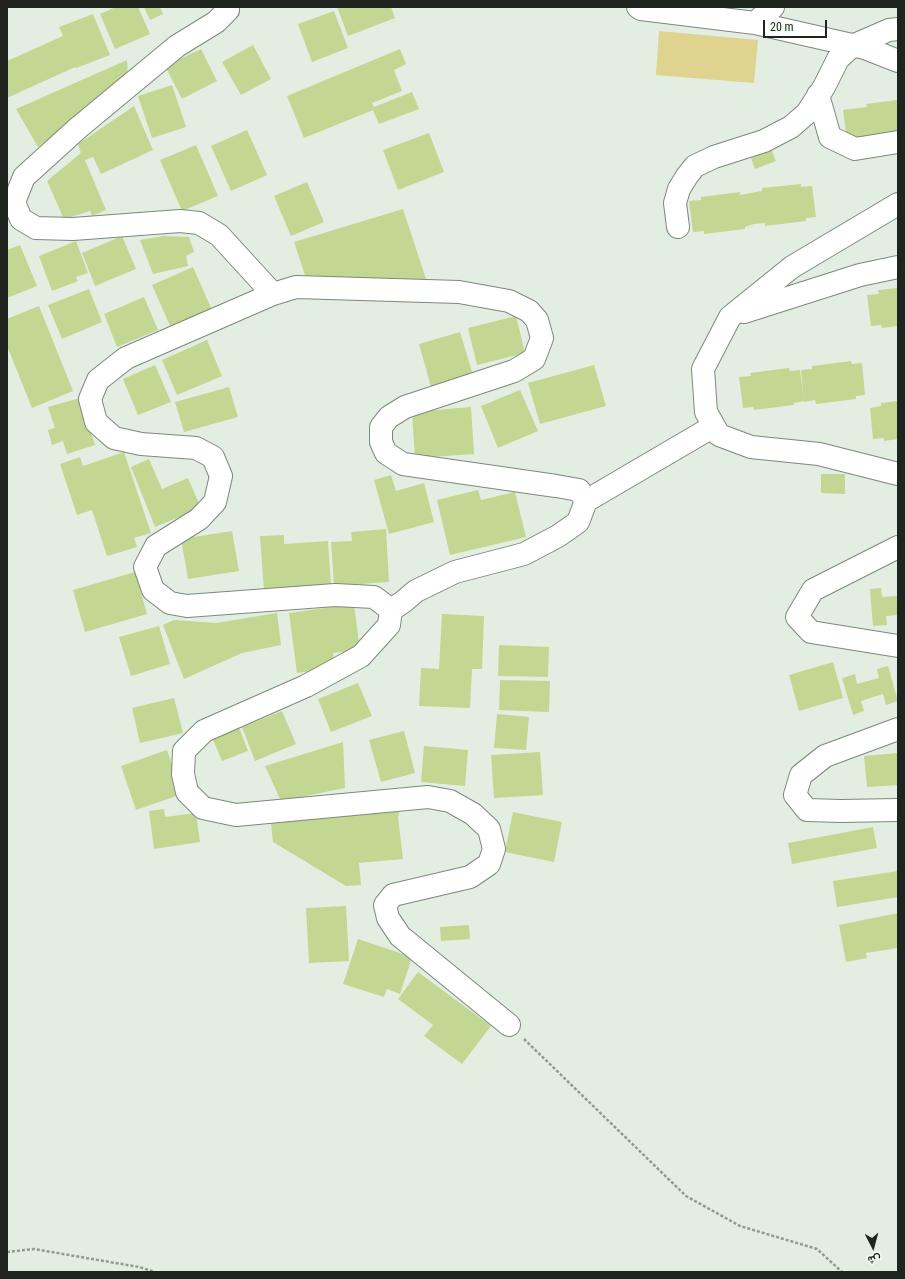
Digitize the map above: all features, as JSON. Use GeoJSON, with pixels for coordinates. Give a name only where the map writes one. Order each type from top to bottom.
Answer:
{"type":"FeatureCollection","features":[{"type":"Feature","properties":{"kind":"street"},"geometry":{"type":"LineString","coordinates":[[227,7],[228,10],[216,22],[177,46],[72,133],[24,177],[14,202],[21,219],[36,228],[73,229],[180,221],[199,222],[219,235],[273,294]]}},
{"type":"Feature","properties":{"kind":"street"},"geometry":{"type":"LineString","coordinates":[[638,7],[641,9],[755,23],[865,48],[898,61]]}},
{"type":"Feature","properties":{"kind":"street"},"geometry":{"type":"LineString","coordinates":[[755,23],[773,7]]}},
{"type":"Feature","properties":{"kind":"street"},"geometry":{"type":"LineString","coordinates":[[678,227],[675,203],[679,189],[695,166],[714,157],[764,141],[790,127],[807,113],[838,59],[852,46],[889,30],[898,29]]}},
{"type":"Feature","properties":{"kind":"street"},"geometry":{"type":"LineString","coordinates":[[818,95],[830,137],[855,149],[898,142]]}},
{"type":"Feature","properties":{"kind":"street"},"geometry":{"type":"LineString","coordinates":[[898,204],[792,267],[730,317],[703,369],[706,412],[719,435],[751,447],[818,454],[898,474]]}},
{"type":"Feature","properties":{"kind":"street"},"geometry":{"type":"LineString","coordinates":[[730,317],[860,275],[898,267]]}},
{"type":"Feature","properties":{"kind":"street"},"geometry":{"type":"LineString","coordinates":[[390,610],[374,596],[335,595],[187,606],[170,603],[153,590],[145,567],[156,546],[199,519],[215,502],[221,476],[213,456],[196,448],[141,444],[114,438],[96,422],[90,399],[98,380],[126,358],[273,294],[296,287],[459,292],[509,301],[530,311],[536,320],[542,338],[534,358],[514,371],[405,407],[389,417],[380,427],[381,442],[386,453],[403,464],[579,490],[586,501]]}},
{"type":"Feature","properties":{"kind":"street"},"geometry":{"type":"LineString","coordinates":[[390,610],[403,602],[416,591],[455,572],[524,554],[558,536],[578,522],[586,501],[714,426]]}},
{"type":"Feature","properties":{"kind":"street"},"geometry":{"type":"LineString","coordinates":[[898,547],[813,590],[797,617],[812,632],[898,646]]}},
{"type":"Feature","properties":{"kind":"street"},"geometry":{"type":"LineString","coordinates":[[390,610],[389,625],[361,656],[306,686],[204,731],[184,751],[183,774],[187,792],[203,808],[236,816],[428,797],[450,801],[473,814],[489,829],[494,849],[489,864],[470,877],[393,895],[385,905],[388,918],[400,936],[509,1025]]}},
{"type":"Feature","properties":{"kind":"street"},"geometry":{"type":"LineString","coordinates":[[898,729],[825,756],[801,775],[795,795],[807,810],[898,810]]}},
{"type":"Feature","properties":{"kind":"path"},"geometry":{"type":"LineString","coordinates":[[509,1025],[686,1196],[740,1226],[817,1249],[842,1272]]}},
{"type":"Feature","properties":{"kind":"path"},"geometry":{"type":"LineString","coordinates":[[7,1252],[34,1249],[139,1267],[155,1272]]}},
{"type":"Feature","properties":{"kind":"shaded area"},"geometry":{"type":"Polygon","coordinates":[[[659,31],[758,40],[754,83],[656,75],[659,31]]]}},
{"type":"Feature","properties":{"kind":"building"},"geometry":{"type":"Polygon","coordinates":[[[116,7],[138,7],[150,34],[115,49],[100,14],[116,7]]]}},
{"type":"Feature","properties":{"kind":"building"},"geometry":{"type":"Polygon","coordinates":[[[144,7],[160,7],[163,14],[150,20],[144,7]]]}},
{"type":"Feature","properties":{"kind":"building"},"geometry":{"type":"Polygon","coordinates":[[[337,7],[391,7],[395,18],[348,36],[337,7]]]}},
{"type":"Feature","properties":{"kind":"building"},"geometry":{"type":"Polygon","coordinates":[[[334,11],[348,48],[312,62],[298,24],[334,11]]]}},
{"type":"Feature","properties":{"kind":"building"},"geometry":{"type":"Polygon","coordinates":[[[93,14],[110,55],[76,68],[75,67],[7,98],[7,61],[63,36],[59,27],[93,14]]]}},
{"type":"Feature","properties":{"kind":"building"},"geometry":{"type":"Polygon","coordinates":[[[253,45],[271,79],[241,95],[222,62],[253,45]]]}},
{"type":"Feature","properties":{"kind":"building"},"geometry":{"type":"Polygon","coordinates":[[[201,49],[217,81],[182,99],[165,66],[201,49]]]}},
{"type":"Feature","properties":{"kind":"building"},"geometry":{"type":"Polygon","coordinates":[[[400,49],[406,64],[394,70],[402,91],[372,103],[374,107],[412,92],[419,109],[379,124],[373,110],[304,138],[287,96],[400,49]]]}},
{"type":"Feature","properties":{"kind":"building"},"geometry":{"type":"Polygon","coordinates":[[[127,60],[128,78],[38,147],[16,109],[127,60]]]}},
{"type":"Feature","properties":{"kind":"building"},"geometry":{"type":"Polygon","coordinates":[[[172,85],[186,127],[152,138],[138,96],[172,85]]]}},
{"type":"Feature","properties":{"kind":"building"},"geometry":{"type":"Polygon","coordinates":[[[898,100],[898,137],[847,140],[843,110],[867,107],[866,104],[898,100]]]}},
{"type":"Feature","properties":{"kind":"building"},"geometry":{"type":"Polygon","coordinates":[[[134,106],[153,150],[101,174],[93,157],[85,160],[106,210],[92,216],[90,211],[64,219],[47,181],[81,153],[78,144],[134,106]]]}},
{"type":"Feature","properties":{"kind":"building"},"geometry":{"type":"Polygon","coordinates":[[[247,130],[267,175],[231,191],[211,146],[247,130]]]}},
{"type":"Feature","properties":{"kind":"building"},"geometry":{"type":"Polygon","coordinates":[[[429,133],[444,172],[398,190],[383,150],[429,133]]]}},
{"type":"Feature","properties":{"kind":"building"},"geometry":{"type":"Polygon","coordinates":[[[196,145],[218,196],[182,211],[160,160],[196,145]]]}},
{"type":"Feature","properties":{"kind":"building"},"geometry":{"type":"Polygon","coordinates":[[[771,149],[776,161],[755,169],[751,158],[771,149]]]}},
{"type":"Feature","properties":{"kind":"building"},"geometry":{"type":"Polygon","coordinates":[[[307,182],[324,222],[291,236],[274,196],[307,182]]]}},
{"type":"Feature","properties":{"kind":"building"},"geometry":{"type":"Polygon","coordinates":[[[801,184],[801,187],[812,186],[816,217],[806,218],[806,221],[765,226],[765,223],[754,224],[745,227],[745,229],[704,234],[704,231],[693,232],[689,201],[701,200],[701,197],[740,192],[740,195],[762,191],[762,188],[801,184]]]}},
{"type":"Feature","properties":{"kind":"building"},"geometry":{"type":"Polygon","coordinates":[[[403,209],[426,279],[306,278],[294,242],[403,209]]]}},
{"type":"Feature","properties":{"kind":"building"},"geometry":{"type":"Polygon","coordinates":[[[122,236],[136,269],[95,286],[82,253],[122,236]]]}},
{"type":"Feature","properties":{"kind":"building"},"geometry":{"type":"Polygon","coordinates":[[[164,236],[189,237],[194,252],[186,256],[188,266],[153,274],[140,240],[164,236]]]}},
{"type":"Feature","properties":{"kind":"building"},"geometry":{"type":"Polygon","coordinates":[[[76,241],[88,273],[76,277],[78,281],[52,291],[39,256],[76,241]]]}},
{"type":"Feature","properties":{"kind":"building"},"geometry":{"type":"Polygon","coordinates":[[[20,245],[37,286],[7,298],[7,250],[20,245]]]}},
{"type":"Feature","properties":{"kind":"building"},"geometry":{"type":"Polygon","coordinates":[[[193,267],[212,310],[171,328],[152,285],[193,267]]]}},
{"type":"Feature","properties":{"kind":"building"},"geometry":{"type":"Polygon","coordinates":[[[898,288],[898,326],[882,328],[881,325],[871,326],[867,295],[879,294],[878,290],[898,288]]]}},
{"type":"Feature","properties":{"kind":"building"},"geometry":{"type":"Polygon","coordinates":[[[89,289],[102,322],[62,339],[48,305],[89,289]]]}},
{"type":"Feature","properties":{"kind":"building"},"geometry":{"type":"Polygon","coordinates":[[[144,297],[158,330],[117,347],[104,314],[144,297]]]}},
{"type":"Feature","properties":{"kind":"building"},"geometry":{"type":"Polygon","coordinates":[[[39,306],[73,391],[32,408],[7,346],[7,319],[39,306]]]}},
{"type":"Feature","properties":{"kind":"building"},"geometry":{"type":"Polygon","coordinates":[[[516,316],[525,353],[477,365],[468,328],[516,316]]]}},
{"type":"Feature","properties":{"kind":"building"},"geometry":{"type":"Polygon","coordinates":[[[460,332],[473,375],[431,387],[419,344],[460,332]]]}},
{"type":"Feature","properties":{"kind":"building"},"geometry":{"type":"Polygon","coordinates":[[[207,340],[222,376],[177,395],[162,360],[207,340]]]}},
{"type":"Feature","properties":{"kind":"building"},"geometry":{"type":"Polygon","coordinates":[[[851,361],[852,364],[862,363],[865,395],[856,396],[856,399],[816,404],[815,400],[804,402],[801,370],[812,369],[812,366],[851,361]]]}},
{"type":"Feature","properties":{"kind":"building"},"geometry":{"type":"Polygon","coordinates":[[[155,365],[171,402],[138,415],[123,379],[155,365]]]}},
{"type":"Feature","properties":{"kind":"building"},"geometry":{"type":"Polygon","coordinates":[[[594,365],[606,406],[540,424],[528,383],[594,365]]]}},
{"type":"Feature","properties":{"kind":"building"},"geometry":{"type":"Polygon","coordinates":[[[789,368],[790,371],[800,370],[804,401],[794,403],[794,405],[754,410],[753,407],[743,408],[739,377],[751,376],[750,373],[789,368]]]}},
{"type":"Feature","properties":{"kind":"building"},"geometry":{"type":"Polygon","coordinates":[[[229,387],[238,417],[184,432],[175,402],[229,387]]]}},
{"type":"Feature","properties":{"kind":"building"},"geometry":{"type":"Polygon","coordinates":[[[520,390],[538,431],[498,448],[481,406],[520,390]]]}},
{"type":"Feature","properties":{"kind":"building"},"geometry":{"type":"Polygon","coordinates":[[[80,398],[95,445],[67,454],[63,441],[52,445],[48,430],[55,428],[48,407],[80,398]]]}},
{"type":"Feature","properties":{"kind":"building"},"geometry":{"type":"Polygon","coordinates":[[[898,401],[898,439],[884,441],[884,438],[873,439],[870,408],[881,406],[881,403],[898,401]]]}},
{"type":"Feature","properties":{"kind":"building"},"geometry":{"type":"Polygon","coordinates":[[[471,407],[474,454],[415,458],[412,412],[471,407]]]}},
{"type":"Feature","properties":{"kind":"building"},"geometry":{"type":"Polygon","coordinates":[[[124,452],[151,533],[134,538],[137,547],[107,556],[92,510],[77,515],[60,464],[80,457],[83,466],[124,452]]]}},
{"type":"Feature","properties":{"kind":"building"},"geometry":{"type":"Polygon","coordinates":[[[149,459],[162,489],[188,478],[201,508],[155,527],[131,467],[149,459]]]}},
{"type":"Feature","properties":{"kind":"building"},"geometry":{"type":"Polygon","coordinates":[[[821,474],[845,474],[845,494],[821,493],[821,474]]]}},
{"type":"Feature","properties":{"kind":"building"},"geometry":{"type":"Polygon","coordinates":[[[391,475],[396,491],[424,483],[434,522],[389,534],[374,480],[391,475]]]}},
{"type":"Feature","properties":{"kind":"building"},"geometry":{"type":"Polygon","coordinates":[[[478,490],[481,500],[515,492],[526,537],[450,555],[437,500],[478,490]]]}},
{"type":"Feature","properties":{"kind":"building"},"geometry":{"type":"Polygon","coordinates":[[[386,529],[389,582],[334,586],[331,542],[352,541],[351,532],[386,529]]]}},
{"type":"Feature","properties":{"kind":"building"},"geometry":{"type":"Polygon","coordinates":[[[232,531],[239,571],[188,579],[181,539],[232,531]]]}},
{"type":"Feature","properties":{"kind":"building"},"geometry":{"type":"Polygon","coordinates":[[[284,535],[284,544],[328,541],[331,585],[264,590],[260,536],[284,535]]]}},
{"type":"Feature","properties":{"kind":"building"},"geometry":{"type":"Polygon","coordinates":[[[135,572],[147,614],[85,632],[73,590],[135,572]]]}},
{"type":"Feature","properties":{"kind":"building"},"geometry":{"type":"Polygon","coordinates":[[[881,588],[882,597],[898,596],[898,615],[886,616],[887,625],[873,626],[870,589],[881,588]]]}},
{"type":"Feature","properties":{"kind":"building"},"geometry":{"type":"Polygon","coordinates":[[[354,604],[360,650],[333,653],[335,668],[297,673],[289,613],[354,604]]]}},
{"type":"Feature","properties":{"kind":"building"},"geometry":{"type":"Polygon","coordinates":[[[277,613],[281,645],[242,653],[184,679],[163,625],[174,620],[216,623],[277,613]]]}},
{"type":"Feature","properties":{"kind":"building"},"geometry":{"type":"Polygon","coordinates":[[[442,614],[484,616],[482,669],[472,669],[470,708],[419,706],[421,668],[439,669],[442,614]]]}},
{"type":"Feature","properties":{"kind":"building"},"geometry":{"type":"Polygon","coordinates":[[[159,626],[170,664],[131,676],[119,637],[159,626]]]}},
{"type":"Feature","properties":{"kind":"building"},"geometry":{"type":"Polygon","coordinates":[[[499,645],[549,647],[548,677],[498,676],[499,645]]]}},
{"type":"Feature","properties":{"kind":"building"},"geometry":{"type":"Polygon","coordinates":[[[833,662],[843,698],[799,711],[789,675],[833,662]]]}},
{"type":"Feature","properties":{"kind":"building"},"geometry":{"type":"Polygon","coordinates":[[[888,666],[898,701],[886,705],[883,694],[861,701],[864,711],[853,715],[842,678],[855,674],[857,684],[879,678],[877,669],[888,666]]]}},
{"type":"Feature","properties":{"kind":"building"},"geometry":{"type":"Polygon","coordinates":[[[500,680],[550,681],[549,712],[499,710],[500,680]]]}},
{"type":"Feature","properties":{"kind":"building"},"geometry":{"type":"Polygon","coordinates":[[[358,683],[372,716],[331,732],[318,699],[358,683]]]}},
{"type":"Feature","properties":{"kind":"building"},"geometry":{"type":"Polygon","coordinates":[[[174,698],[183,733],[140,743],[132,708],[174,698]]]}},
{"type":"Feature","properties":{"kind":"building"},"geometry":{"type":"Polygon","coordinates":[[[282,711],[296,744],[255,761],[242,727],[282,711]]]}},
{"type":"Feature","properties":{"kind":"building"},"geometry":{"type":"Polygon","coordinates":[[[497,714],[529,717],[526,750],[494,748],[497,714]]]}},
{"type":"Feature","properties":{"kind":"building"},"geometry":{"type":"Polygon","coordinates":[[[239,727],[248,751],[222,761],[212,737],[239,727]]]}},
{"type":"Feature","properties":{"kind":"building"},"geometry":{"type":"Polygon","coordinates":[[[404,731],[415,773],[381,782],[369,740],[404,731]]]}},
{"type":"Feature","properties":{"kind":"building"},"geometry":{"type":"Polygon","coordinates":[[[343,742],[345,788],[281,801],[265,766],[343,742]]]}},
{"type":"Feature","properties":{"kind":"building"},"geometry":{"type":"Polygon","coordinates":[[[424,746],[468,750],[465,786],[421,782],[424,746]]]}},
{"type":"Feature","properties":{"kind":"building"},"geometry":{"type":"Polygon","coordinates":[[[167,750],[182,794],[136,810],[121,766],[167,750]]]}},
{"type":"Feature","properties":{"kind":"building"},"geometry":{"type":"Polygon","coordinates":[[[540,752],[543,795],[494,798],[491,755],[540,752]]]}},
{"type":"Feature","properties":{"kind":"building"},"geometry":{"type":"Polygon","coordinates":[[[898,753],[898,785],[867,787],[864,756],[898,753]]]}},
{"type":"Feature","properties":{"kind":"building"},"geometry":{"type":"Polygon","coordinates":[[[164,809],[165,817],[196,813],[200,842],[154,849],[149,811],[164,809]]]}},
{"type":"Feature","properties":{"kind":"building"},"geometry":{"type":"Polygon","coordinates":[[[400,810],[398,817],[403,859],[359,863],[361,885],[346,886],[273,842],[271,823],[400,810]]]}},
{"type":"Feature","properties":{"kind":"building"},"geometry":{"type":"Polygon","coordinates":[[[513,812],[562,822],[554,862],[505,852],[513,812]]]}},
{"type":"Feature","properties":{"kind":"building"},"geometry":{"type":"Polygon","coordinates":[[[873,827],[877,848],[792,864],[788,843],[873,827]]]}},
{"type":"Feature","properties":{"kind":"building"},"geometry":{"type":"Polygon","coordinates":[[[898,871],[898,897],[837,907],[833,881],[898,871]]]}},
{"type":"Feature","properties":{"kind":"building"},"geometry":{"type":"Polygon","coordinates":[[[346,906],[349,961],[309,963],[306,908],[346,906]]]}},
{"type":"Feature","properties":{"kind":"building"},"geometry":{"type":"Polygon","coordinates":[[[898,913],[898,948],[866,953],[867,958],[846,962],[839,925],[898,913]]]}},
{"type":"Feature","properties":{"kind":"building"},"geometry":{"type":"Polygon","coordinates":[[[469,925],[470,939],[441,941],[440,927],[469,925]]]}},
{"type":"Feature","properties":{"kind":"building"},"geometry":{"type":"Polygon","coordinates":[[[358,939],[412,957],[400,994],[387,989],[384,997],[343,984],[358,939]]]}},
{"type":"Feature","properties":{"kind":"building"},"geometry":{"type":"Polygon","coordinates":[[[418,972],[491,1026],[462,1064],[424,1036],[433,1025],[398,999],[418,972]]]}}]}
